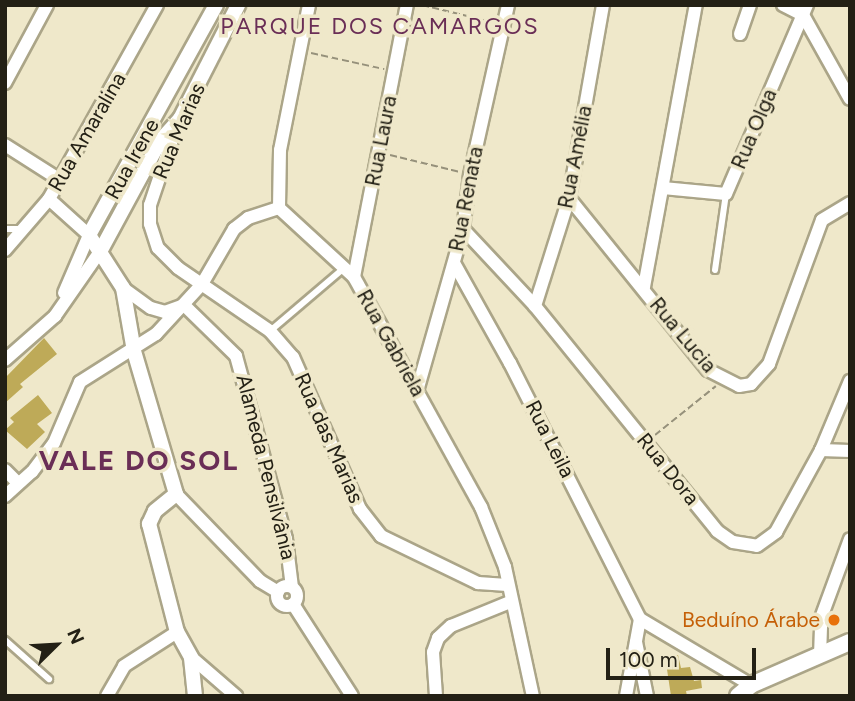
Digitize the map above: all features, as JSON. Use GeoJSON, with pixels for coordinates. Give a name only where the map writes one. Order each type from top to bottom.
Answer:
{"type":"FeatureCollection","features":[{"type":"Feature","properties":{"kind":"main road"},"geometry":{"type":"LineString","coordinates":[[738,696],[751,685],[850,642]]}},
{"type":"Feature","properties":{"kind":"street"},"geometry":{"type":"LineString","coordinates":[[5,83],[47,5]]}},
{"type":"Feature","properties":{"kind":"street","name":"Rua Amaralina"},"geometry":{"type":"LineString","coordinates":[[5,250],[49,199],[158,5]]}},
{"type":"Feature","properties":{"kind":"street","name":"Rua Irene"},"geometry":{"type":"LineString","coordinates":[[55,316],[89,234],[196,47],[216,5]]}},
{"type":"Feature","properties":{"kind":"street","name":"Rua Marias"},"geometry":{"type":"LineString","coordinates":[[202,284],[158,248],[150,224],[150,205],[180,118],[238,5]]}},
{"type":"Feature","properties":{"kind":"street"},"geometry":{"type":"LineString","coordinates":[[5,496],[59,435],[80,382],[112,359],[134,351],[184,305],[202,284],[234,229],[248,218],[279,208],[276,182],[309,5]]}},
{"type":"Feature","properties":{"kind":"street","name":"Rua Laura"},"geometry":{"type":"LineString","coordinates":[[354,277],[407,5]]}},
{"type":"Feature","properties":{"kind":"street","name":"Rua Renata"},"geometry":{"type":"LineString","coordinates":[[417,391],[463,229],[470,175],[508,5]]}},
{"type":"Feature","properties":{"kind":"street","name":"Rua Amélia"},"geometry":{"type":"LineString","coordinates":[[535,306],[569,198],[603,5]]}},
{"type":"Feature","properties":{"kind":"street"},"geometry":{"type":"LineString","coordinates":[[644,287],[696,5]]}},
{"type":"Feature","properties":{"kind":"street"},"geometry":{"type":"LineString","coordinates":[[740,34],[750,5]]}},
{"type":"Feature","properties":{"kind":"street"},"geometry":{"type":"LineString","coordinates":[[783,5],[805,10],[850,99]]}},
{"type":"Feature","properties":{"kind":"street","name":"Rua Olga"},"geometry":{"type":"LineString","coordinates":[[663,188],[726,194],[805,10]]}},
{"type":"Feature","properties":{"kind":"street"},"geometry":{"type":"LineString","coordinates":[[196,47],[213,54]]}},
{"type":"Feature","properties":{"kind":"street"},"geometry":{"type":"LineString","coordinates":[[180,74],[199,84]]}},
{"type":"Feature","properties":{"kind":"street","name":"Rua Irene"},"geometry":{"type":"LineString","coordinates":[[5,360],[55,316],[101,250],[160,141],[180,118]]}},
{"type":"Feature","properties":{"kind":"street"},"geometry":{"type":"LineString","coordinates":[[5,145],[60,180]]}},
{"type":"Feature","properties":{"kind":"street","name":"Rua Lucia"},"geometry":{"type":"LineString","coordinates":[[569,198],[644,287],[708,370],[739,386],[761,377],[822,220],[850,202]]}},
{"type":"Feature","properties":{"kind":"street"},"geometry":{"type":"LineString","coordinates":[[49,199],[89,234],[123,288],[134,351],[176,494],[260,581],[278,592],[280,603],[293,604],[352,696]]}},
{"type":"Feature","properties":{"kind":"street","name":"Rua Gabriela"},"geometry":{"type":"LineString","coordinates":[[279,208],[354,277],[481,506],[499,548],[533,696]]}},
{"type":"Feature","properties":{"kind":"street","name":"Rua Dora"},"geometry":{"type":"LineString","coordinates":[[463,229],[535,306],[717,531],[745,546],[757,546],[776,533],[821,450],[850,382]]}},
{"type":"Feature","properties":{"kind":"street","name":"Rua Leila"},"geometry":{"type":"LineString","coordinates":[[454,263],[510,363],[640,619]]}},
{"type":"Feature","properties":{"kind":"street","name":"Rua das Marias"},"geometry":{"type":"LineString","coordinates":[[202,284],[270,331],[293,357],[360,509],[381,536],[486,585],[507,585]]}},
{"type":"Feature","properties":{"kind":"street"},"geometry":{"type":"LineString","coordinates":[[123,288],[151,308],[165,312],[184,305]]}},
{"type":"Feature","properties":{"kind":"street","name":"Alameda Pensilvânia"},"geometry":{"type":"LineString","coordinates":[[184,305],[236,356],[244,375],[291,561],[292,587],[297,596],[293,604]]}},
{"type":"Feature","properties":{"kind":"street"},"geometry":{"type":"LineString","coordinates":[[821,450],[850,451]]}},
{"type":"Feature","properties":{"kind":"street"},"geometry":{"type":"LineString","coordinates":[[5,470],[18,483]]}},
{"type":"Feature","properties":{"kind":"street"},"geometry":{"type":"LineString","coordinates":[[176,494],[155,511],[149,523],[177,632],[191,657],[236,696]]}},
{"type":"Feature","properties":{"kind":"street"},"geometry":{"type":"LineString","coordinates":[[820,656],[821,618],[850,539]]}},
{"type":"Feature","properties":{"kind":"street"},"geometry":{"type":"LineString","coordinates":[[486,585],[488,609]]}},
{"type":"Feature","properties":{"kind":"street"},"geometry":{"type":"LineString","coordinates":[[278,592],[292,587]]}},
{"type":"Feature","properties":{"kind":"street"},"geometry":{"type":"LineString","coordinates":[[436,696],[433,652],[438,638],[488,609],[510,602]]}},
{"type":"Feature","properties":{"kind":"street"},"geometry":{"type":"LineString","coordinates":[[626,696],[640,619],[751,685]]}},
{"type":"Feature","properties":{"kind":"street"},"geometry":{"type":"LineString","coordinates":[[107,696],[124,666],[177,632]]}},
{"type":"Feature","properties":{"kind":"street"},"geometry":{"type":"LineString","coordinates":[[636,638],[647,696]]}},
{"type":"Feature","properties":{"kind":"street"},"geometry":{"type":"LineString","coordinates":[[191,657],[195,696]]}},
{"type":"Feature","properties":{"kind":"lane"},"geometry":{"type":"LineString","coordinates":[[715,270],[726,194]]}},
{"type":"Feature","properties":{"kind":"lane"},"geometry":{"type":"LineString","coordinates":[[5,229],[24,229]]}},
{"type":"Feature","properties":{"kind":"lane"},"geometry":{"type":"LineString","coordinates":[[270,331],[344,268]]}},
{"type":"Feature","properties":{"kind":"lane"},"geometry":{"type":"LineString","coordinates":[[5,640],[49,679]]}},
{"type":"Feature","properties":{"kind":"path"},"geometry":{"type":"LineString","coordinates":[[422,5],[504,24]]}},
{"type":"Feature","properties":{"kind":"path"},"geometry":{"type":"LineString","coordinates":[[300,50],[395,71]]}},
{"type":"Feature","properties":{"kind":"path"},"geometry":{"type":"LineString","coordinates":[[379,152],[470,175]]}},
{"type":"Feature","properties":{"kind":"path"},"geometry":{"type":"LineString","coordinates":[[646,442],[723,380]]}},
{"type":"Feature","properties":{"kind":"building"},"geometry":{"type":"Polygon","coordinates":[[[44,338],[57,354],[20,384],[23,387],[5,403],[5,378],[44,338]]]}},
{"type":"Feature","properties":{"kind":"building"},"geometry":{"type":"Polygon","coordinates":[[[38,395],[52,413],[37,424],[45,432],[27,449],[5,430],[14,422],[10,418],[38,395]]]}},
{"type":"Feature","properties":{"kind":"building"},"geometry":{"type":"Polygon","coordinates":[[[678,655],[681,668],[690,667],[694,681],[701,680],[702,688],[686,691],[687,696],[671,696],[665,656],[678,655]]]}},
{"type":"Feature","properties":{"kind":"place","name":"Beduíno Árabe"},"geometry":{"type":"Point","coordinates":[834,620]}},
{"type":"Feature","properties":{"kind":"district","name":"PARQUE DOS CAMARGOS"},"geometry":{"type":"Point","coordinates":[380,26]}},
{"type":"Feature","properties":{"kind":"district","name":"VALE DO SOL"},"geometry":{"type":"Point","coordinates":[139,460]}}]}
